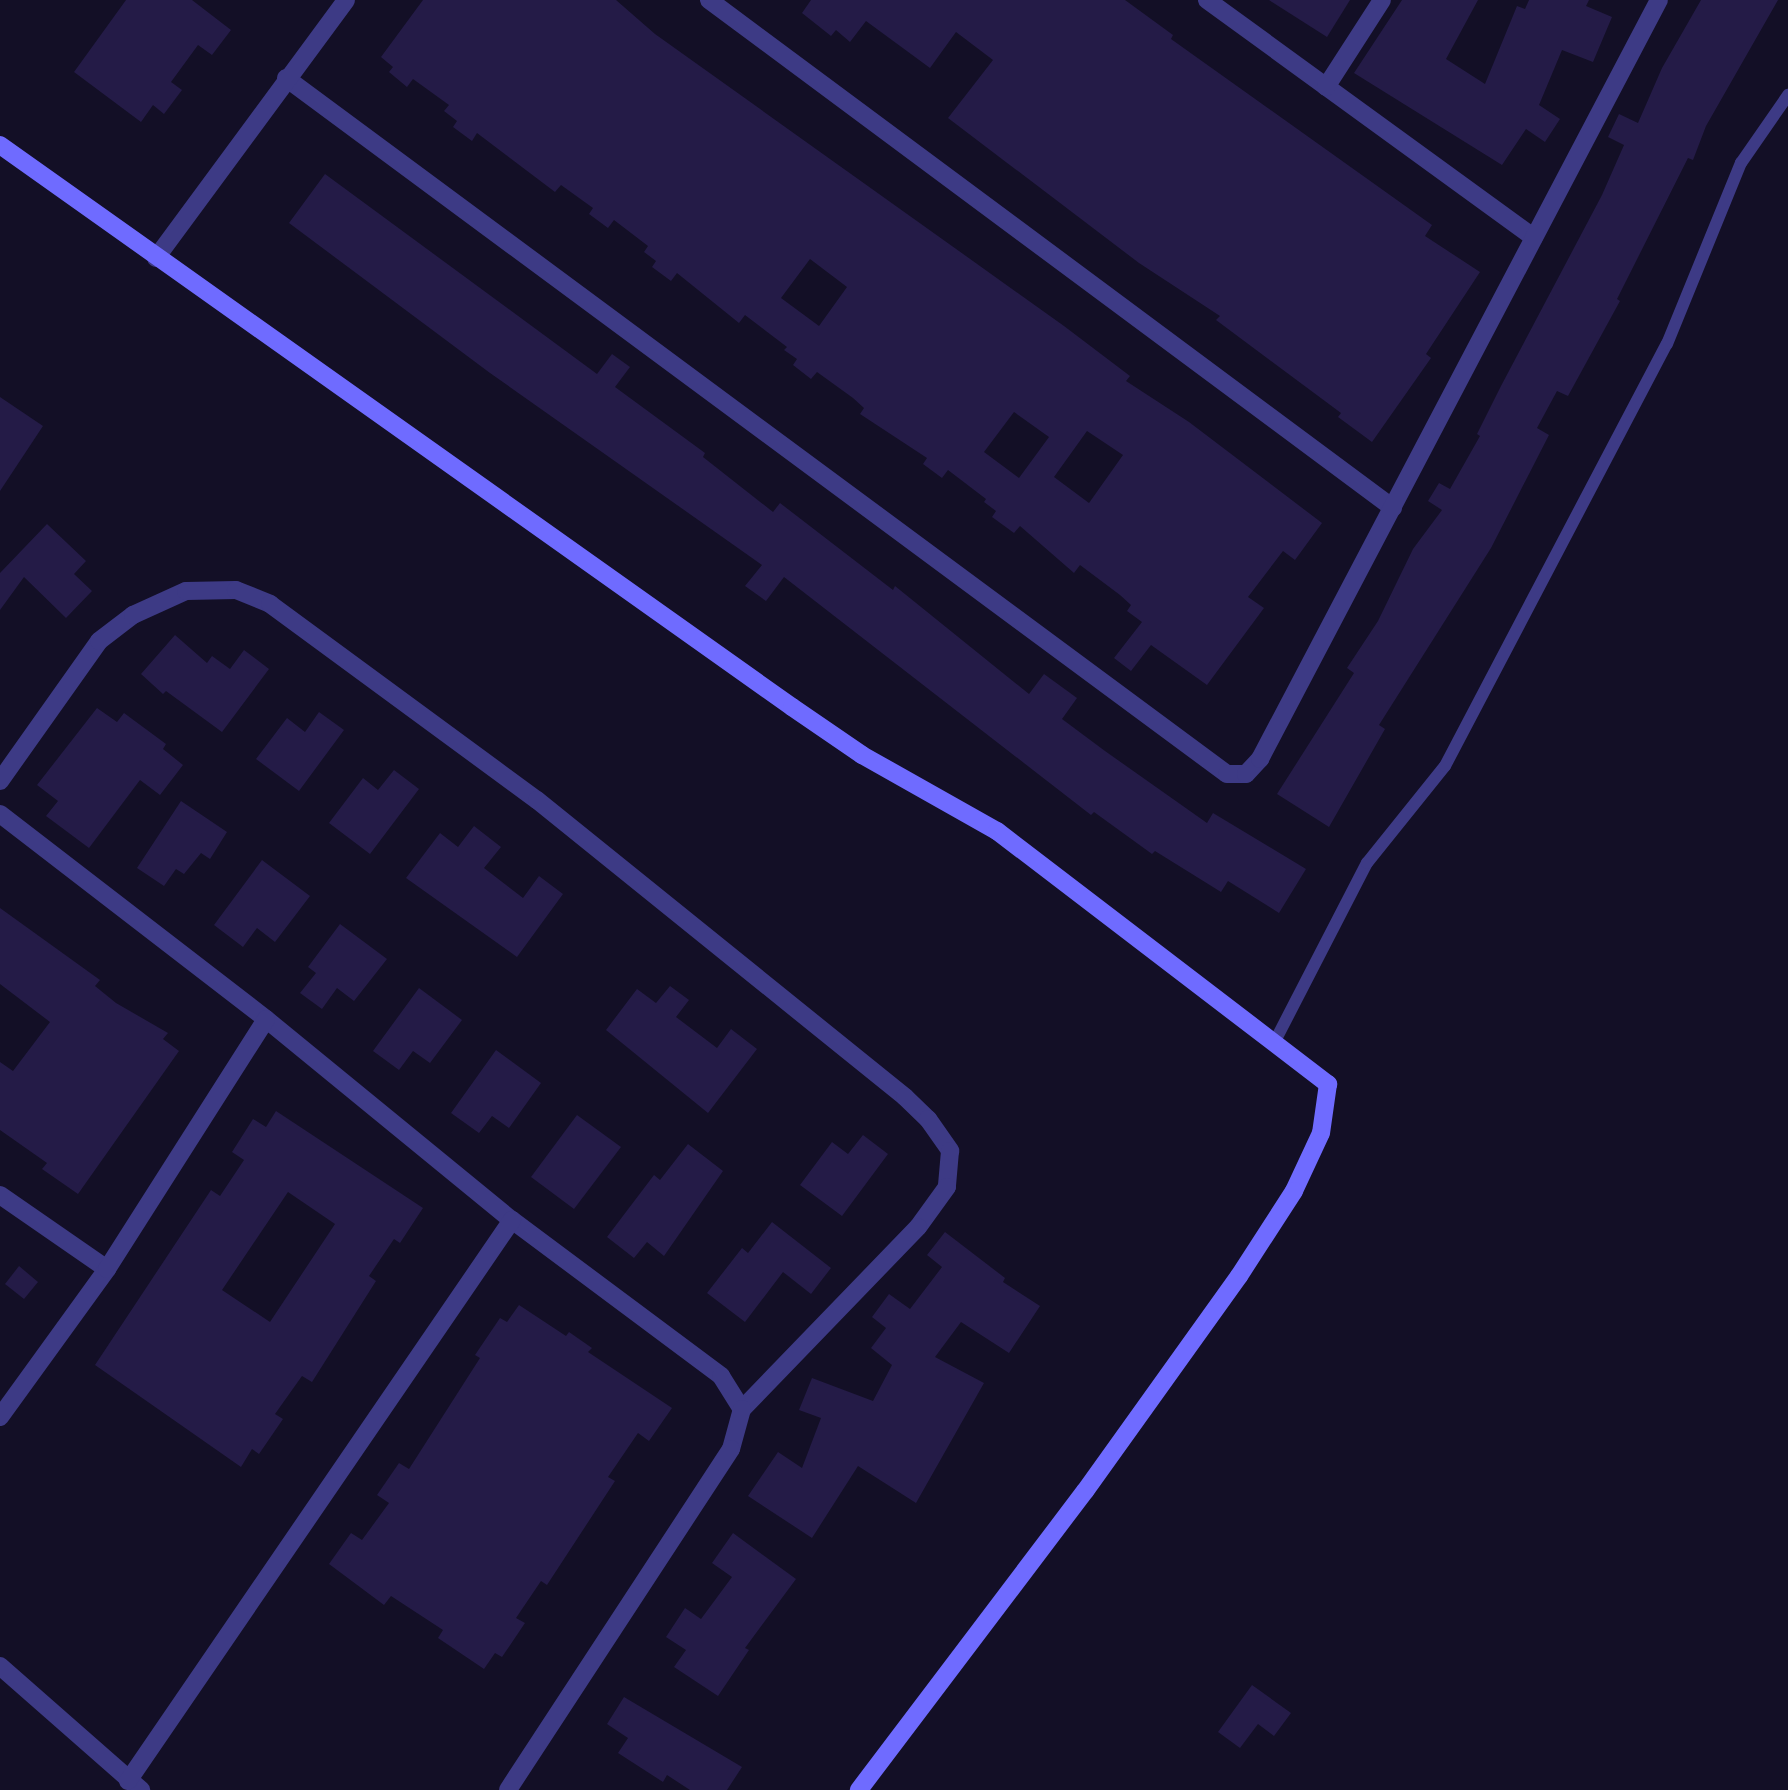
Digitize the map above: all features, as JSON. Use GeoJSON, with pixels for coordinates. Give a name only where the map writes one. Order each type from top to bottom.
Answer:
{"type":"FeatureCollection","features":[{"type":"Feature","properties":{"kind":"street"},"geometry":{"type":"LineString","coordinates":[[156,258],[346,0]]}},
{"type":"Feature","properties":{"kind":"street"},"geometry":{"type":"LineString","coordinates":[[709,0],[1393,508]]}},
{"type":"Feature","properties":{"kind":"street"},"geometry":{"type":"LineString","coordinates":[[1206,0],[1534,238]]}},
{"type":"Feature","properties":{"kind":"street"},"geometry":{"type":"LineString","coordinates":[[1326,87],[1382,0]]}},
{"type":"Feature","properties":{"kind":"street"},"geometry":{"type":"LineString","coordinates":[[286,78],[1227,774],[1246,774],[1260,760],[1658,0]]}},
{"type":"Feature","properties":{"kind":"street"},"geometry":{"type":"LineString","coordinates":[[0,145],[832,734],[997,831],[1328,1084],[1321,1133],[1294,1191],[1239,1276],[1085,1491],[859,1790]]}},
{"type":"Feature","properties":{"kind":"street"},"geometry":{"type":"LineString","coordinates":[[0,781],[99,641],[133,615],[186,591],[236,590],[270,604],[537,800],[905,1097],[928,1119],[950,1151],[947,1187],[919,1227],[742,1409],[731,1448],[508,1790]]}},
{"type":"Feature","properties":{"kind":"street"},"geometry":{"type":"LineString","coordinates":[[0,814],[267,1019],[512,1220],[721,1376],[742,1409]]}},
{"type":"Feature","properties":{"kind":"street"},"geometry":{"type":"LineString","coordinates":[[0,1417],[107,1269],[267,1019]]}},
{"type":"Feature","properties":{"kind":"street"},"geometry":{"type":"LineString","coordinates":[[0,1195],[107,1269]]}},
{"type":"Feature","properties":{"kind":"street"},"geometry":{"type":"LineString","coordinates":[[0,1666],[135,1786],[512,1220]]}},
{"type":"Feature","properties":{"kind":"lane"},"geometry":{"type":"LineString","coordinates":[[1274,1043],[1367,863],[1446,766],[1617,447],[1667,344],[1741,163],[1788,95]]}},
{"type":"Feature","properties":{"kind":"building"},"geometry":{"type":"Polygon","coordinates":[[[126,0],[192,0],[231,30],[212,55],[198,45],[171,82],[182,90],[164,114],[153,105],[141,122],[74,72],[126,0]]]}},
{"type":"Feature","properties":{"kind":"building"},"geometry":{"type":"Polygon","coordinates":[[[423,0],[616,0],[655,34],[1064,326],[1130,376],[1126,381],[1189,422],[1322,523],[1295,560],[1283,551],[1248,597],[1264,608],[1207,685],[1151,645],[1131,671],[1114,658],[1142,622],[1127,611],[1131,605],[1120,595],[1080,565],[1074,573],[1020,526],[1014,533],[992,517],[996,511],[984,502],[986,499],[948,470],[942,478],[923,464],[927,458],[860,414],[864,408],[817,372],[811,379],[793,365],[797,359],[784,350],[787,347],[745,315],[739,323],[677,273],[671,281],[652,267],[656,261],[644,252],[648,246],[614,220],[608,228],[589,214],[593,208],[561,185],[555,192],[477,133],[472,141],[453,127],[457,121],[444,111],[449,105],[413,79],[407,87],[389,72],[393,67],[381,57],[423,0]],[[810,259],[781,298],[819,326],[847,287],[810,259]],[[1014,412],[984,452],[1019,478],[1049,437],[1014,412]],[[1087,431],[1054,477],[1089,503],[1123,455],[1087,431]]]}},
{"type":"Feature","properties":{"kind":"building"},"geometry":{"type":"Polygon","coordinates":[[[811,0],[1125,0],[1173,35],[1171,39],[1432,225],[1425,236],[1480,272],[1426,354],[1431,358],[1372,442],[1338,417],[1341,413],[1216,320],[1220,316],[1139,263],[948,118],[993,60],[956,32],[930,68],[866,21],[850,42],[836,30],[831,36],[802,13],[811,0]]]}},
{"type":"Feature","properties":{"kind":"building"},"geometry":{"type":"Polygon","coordinates":[[[1269,0],[1350,0],[1327,37],[1269,0]]]}},
{"type":"Feature","properties":{"kind":"building"},"geometry":{"type":"Polygon","coordinates":[[[1402,0],[1478,0],[1446,59],[1485,84],[1517,6],[1525,9],[1529,0],[1589,0],[1586,6],[1612,17],[1593,62],[1562,50],[1539,105],[1560,119],[1545,142],[1526,129],[1502,165],[1354,73],[1402,0]]]}},
{"type":"Feature","properties":{"kind":"building"},"geometry":{"type":"Polygon","coordinates":[[[1701,0],[1778,0],[1706,126],[1693,160],[1688,158],[1617,299],[1620,301],[1568,396],[1557,391],[1537,428],[1549,435],[1491,548],[1379,725],[1385,729],[1329,827],[1277,794],[1354,673],[1347,668],[1378,621],[1413,549],[1442,510],[1428,501],[1439,483],[1450,489],[1480,436],[1477,434],[1501,386],[1602,195],[1624,145],[1608,137],[1619,114],[1638,123],[1662,68],[1701,0]]]}},
{"type":"Feature","properties":{"kind":"building"},"geometry":{"type":"Polygon","coordinates":[[[325,174],[597,374],[612,354],[630,367],[615,387],[705,453],[703,457],[773,512],[780,503],[893,590],[895,586],[1029,694],[1044,674],[1077,698],[1062,719],[1105,751],[1207,823],[1213,813],[1306,869],[1279,913],[1228,881],[1221,892],[1155,851],[1152,854],[1094,812],[1091,815],[784,577],[766,601],[745,586],[762,565],[490,373],[289,223],[325,174]]]}},
{"type":"Feature","properties":{"kind":"building"},"geometry":{"type":"Polygon","coordinates":[[[0,397],[43,426],[0,491],[0,397]]]}},
{"type":"Feature","properties":{"kind":"building"},"geometry":{"type":"Polygon","coordinates":[[[47,524],[86,561],[74,574],[92,591],[66,618],[24,577],[0,610],[0,573],[47,524]]]}},
{"type":"Feature","properties":{"kind":"building"},"geometry":{"type":"Polygon","coordinates":[[[175,635],[207,663],[212,656],[230,669],[244,650],[269,669],[222,732],[166,691],[163,694],[141,674],[175,635]]]}},
{"type":"Feature","properties":{"kind":"building"},"geometry":{"type":"Polygon","coordinates":[[[97,708],[117,722],[124,713],[166,744],[163,749],[183,765],[160,795],[140,780],[89,848],[46,816],[58,801],[37,785],[97,708]]]}},
{"type":"Feature","properties":{"kind":"building"},"geometry":{"type":"Polygon","coordinates":[[[319,712],[344,730],[299,791],[256,759],[287,718],[305,732],[319,712]]]}},
{"type":"Feature","properties":{"kind":"building"},"geometry":{"type":"Polygon","coordinates":[[[394,770],[419,789],[370,854],[329,823],[363,778],[378,790],[394,770]]]}},
{"type":"Feature","properties":{"kind":"building"},"geometry":{"type":"Polygon","coordinates":[[[181,801],[227,832],[210,859],[201,853],[184,874],[176,869],[164,886],[137,868],[181,801]]]}},
{"type":"Feature","properties":{"kind":"building"},"geometry":{"type":"Polygon","coordinates":[[[474,826],[501,847],[484,868],[523,898],[539,876],[563,894],[517,957],[406,878],[440,833],[458,847],[474,826]]]}},
{"type":"Feature","properties":{"kind":"building"},"geometry":{"type":"Polygon","coordinates":[[[262,860],[310,896],[275,942],[257,928],[243,947],[214,925],[262,860]]]}},
{"type":"Feature","properties":{"kind":"building"},"geometry":{"type":"Polygon","coordinates":[[[0,908],[100,980],[95,986],[116,1003],[168,1033],[163,1039],[179,1051],[78,1194],[42,1169],[47,1163],[0,1130],[0,1062],[13,1071],[50,1022],[0,984],[0,908]]]}},
{"type":"Feature","properties":{"kind":"building"},"geometry":{"type":"Polygon","coordinates":[[[340,924],[387,959],[354,1001],[337,988],[322,1009],[300,993],[316,973],[308,967],[340,924]]]}},
{"type":"Feature","properties":{"kind":"building"},"geometry":{"type":"Polygon","coordinates":[[[670,986],[689,1000],[676,1017],[717,1048],[731,1029],[757,1049],[708,1113],[606,1030],[637,989],[656,1003],[670,986]]]}},
{"type":"Feature","properties":{"kind":"building"},"geometry":{"type":"Polygon","coordinates":[[[419,988],[462,1020],[430,1063],[413,1051],[399,1070],[373,1051],[419,988]]]}},
{"type":"Feature","properties":{"kind":"building"},"geometry":{"type":"Polygon","coordinates":[[[496,1050],[541,1083],[509,1128],[492,1116],[479,1133],[451,1113],[496,1050]]]}},
{"type":"Feature","properties":{"kind":"building"},"geometry":{"type":"Polygon","coordinates":[[[276,1111],[423,1208],[400,1243],[394,1239],[369,1276],[376,1281],[312,1382],[302,1376],[275,1414],[283,1419],[259,1454],[252,1449],[241,1467],[95,1365],[211,1190],[220,1196],[244,1160],[232,1152],[253,1119],[266,1127],[276,1111]],[[288,1192],[222,1290],[270,1322],[335,1224],[288,1192]]]}},
{"type":"Feature","properties":{"kind":"building"},"geometry":{"type":"Polygon","coordinates":[[[577,1115],[621,1147],[574,1209],[531,1177],[577,1115]]]}},
{"type":"Feature","properties":{"kind":"building"},"geometry":{"type":"Polygon","coordinates":[[[863,1135],[888,1154],[842,1216],[800,1185],[832,1142],[848,1154],[863,1135]]]}},
{"type":"Feature","properties":{"kind":"building"},"geometry":{"type":"Polygon","coordinates":[[[688,1144],[723,1171],[664,1256],[647,1242],[634,1258],[607,1237],[654,1175],[660,1180],[688,1144]]]}},
{"type":"Feature","properties":{"kind":"building"},"geometry":{"type":"Polygon","coordinates":[[[772,1222],[831,1268],[811,1294],[783,1272],[745,1322],[707,1293],[742,1248],[748,1253],[772,1222]]]}},
{"type":"Feature","properties":{"kind":"building"},"geometry":{"type":"Polygon","coordinates":[[[945,1232],[1005,1278],[1003,1282],[1040,1306],[1009,1353],[961,1322],[935,1357],[984,1383],[916,1503],[858,1466],[812,1538],[748,1496],[778,1452],[802,1468],[821,1418],[799,1410],[812,1378],[873,1401],[892,1365],[871,1348],[886,1328],[872,1317],[889,1294],[910,1309],[942,1267],[927,1255],[945,1232]]]}},
{"type":"Feature","properties":{"kind":"building"},"geometry":{"type":"Polygon","coordinates":[[[19,1266],[38,1282],[24,1299],[5,1284],[19,1266]]]}},
{"type":"Feature","properties":{"kind":"building"},"geometry":{"type":"Polygon","coordinates":[[[519,1305],[566,1336],[569,1332],[592,1348],[588,1352],[672,1408],[649,1441],[638,1433],[608,1477],[615,1481],[547,1585],[541,1581],[516,1618],[525,1623],[502,1657],[495,1653],[484,1669],[438,1638],[443,1630],[391,1596],[384,1605],[329,1564],[351,1533],[362,1540],[389,1503],[377,1495],[399,1463],[409,1469],[480,1358],[475,1355],[500,1318],[507,1322],[519,1305]]]}},
{"type":"Feature","properties":{"kind":"building"},"geometry":{"type":"Polygon","coordinates":[[[733,1533],[796,1579],[745,1648],[749,1650],[718,1696],[674,1667],[686,1650],[666,1637],[685,1608],[701,1619],[732,1577],[712,1563],[733,1533]]]}},
{"type":"Feature","properties":{"kind":"building"},"geometry":{"type":"Polygon","coordinates":[[[1252,1685],[1291,1713],[1274,1736],[1258,1724],[1240,1748],[1218,1732],[1252,1685]]]}},
{"type":"Feature","properties":{"kind":"building"},"geometry":{"type":"Polygon","coordinates":[[[624,1697],[742,1767],[727,1790],[690,1790],[667,1775],[663,1782],[618,1753],[628,1738],[607,1724],[624,1697]]]}}]}
